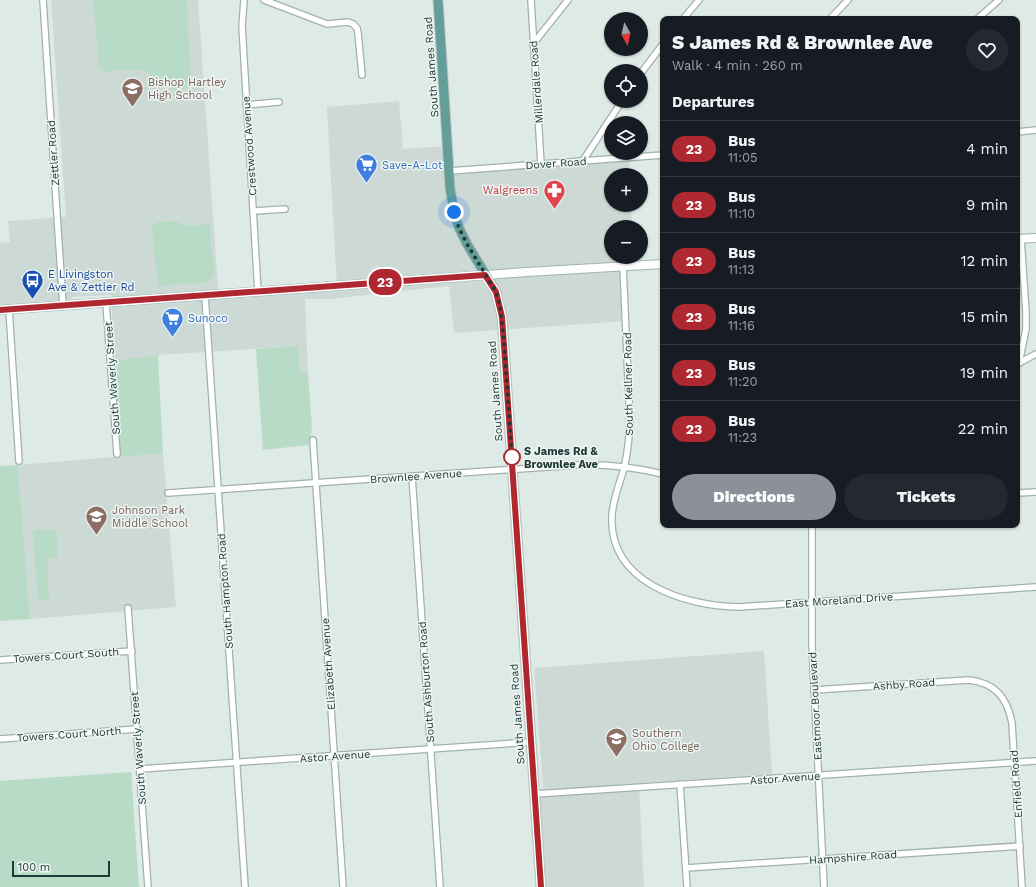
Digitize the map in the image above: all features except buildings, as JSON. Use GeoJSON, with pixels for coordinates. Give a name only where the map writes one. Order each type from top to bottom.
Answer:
{"type":"FeatureCollection","features":[{"type":"Feature","properties":{"kind":"main road","name":"South James Road"},"geometry":{"type":"LineString","coordinates":[[438,0],[452,200],[459,228],[496,292],[502,317],[541,887]]}},
{"type":"Feature","properties":{"kind":"main road"},"geometry":{"type":"LineString","coordinates":[[1020,239],[1036,238]]}},
{"type":"Feature","properties":{"kind":"main road"},"geometry":{"type":"LineString","coordinates":[[4,310],[485,275],[660,264]]}},
{"type":"Feature","properties":{"kind":"street","name":"Zettler Road"},"geometry":{"type":"LineString","coordinates":[[43,0],[63,306]]}},
{"type":"Feature","properties":{"kind":"street","name":"Crestwood Avenue"},"geometry":{"type":"LineString","coordinates":[[244,0],[242,26],[258,292]]}},
{"type":"Feature","properties":{"kind":"street"},"geometry":{"type":"LineString","coordinates":[[264,0],[327,24],[348,22],[353,24],[357,28],[358,33],[362,75]]}},
{"type":"Feature","properties":{"kind":"street","name":"Millerdale Road"},"geometry":{"type":"LineString","coordinates":[[531,0],[541,164]]}},
{"type":"Feature","properties":{"kind":"street"},"geometry":{"type":"LineString","coordinates":[[533,44],[568,0]]}},
{"type":"Feature","properties":{"kind":"street"},"geometry":{"type":"LineString","coordinates":[[686,16],[699,0]]}},
{"type":"Feature","properties":{"kind":"street"},"geometry":{"type":"LineString","coordinates":[[833,16],[848,0]]}},
{"type":"Feature","properties":{"kind":"street"},"geometry":{"type":"LineString","coordinates":[[980,16],[999,0]]}},
{"type":"Feature","properties":{"kind":"street"},"geometry":{"type":"LineString","coordinates":[[648,64],[660,48]]}},
{"type":"Feature","properties":{"kind":"street"},"geometry":{"type":"LineString","coordinates":[[246,105],[279,102]]}},
{"type":"Feature","properties":{"kind":"street"},"geometry":{"type":"LineString","coordinates":[[582,162],[617,108]]}},
{"type":"Feature","properties":{"kind":"street"},"geometry":{"type":"LineString","coordinates":[[1020,132],[1036,130]]}},
{"type":"Feature","properties":{"kind":"street","name":"Dover Road"},"geometry":{"type":"LineString","coordinates":[[449,171],[660,155]]}},
{"type":"Feature","properties":{"kind":"street"},"geometry":{"type":"LineString","coordinates":[[253,211],[285,209]]}},
{"type":"Feature","properties":{"kind":"street"},"geometry":{"type":"LineString","coordinates":[[1020,249],[1026,312],[1026,329],[1020,355]]}},
{"type":"Feature","properties":{"kind":"street","name":"South Kellner Road"},"geometry":{"type":"LineString","coordinates":[[623,266],[630,416],[629,445],[613,508],[612,532],[618,549],[624,559],[647,583]]}},
{"type":"Feature","properties":{"kind":"street","name":"South Hampton Road"},"geometry":{"type":"LineString","coordinates":[[205,296],[245,887]]}},
{"type":"Feature","properties":{"kind":"street","name":"South Waverly Street"},"geometry":{"type":"LineString","coordinates":[[106,303],[117,454]]}},
{"type":"Feature","properties":{"kind":"street"},"geometry":{"type":"LineString","coordinates":[[4,310],[18,461]]}},
{"type":"Feature","properties":{"kind":"street"},"geometry":{"type":"LineString","coordinates":[[1020,363],[1036,354]]}},
{"type":"Feature","properties":{"kind":"street","name":"Elizabeth Avenue"},"geometry":{"type":"LineString","coordinates":[[313,440],[343,887]]}},
{"type":"Feature","properties":{"kind":"street","name":"Brownlee Avenue"},"geometry":{"type":"LineString","coordinates":[[168,493],[604,464],[660,473]]}},
{"type":"Feature","properties":{"kind":"street","name":"South Ashburton Road"},"geometry":{"type":"LineString","coordinates":[[412,476],[440,887]]}},
{"type":"Feature","properties":{"kind":"street"},"geometry":{"type":"LineString","coordinates":[[1020,493],[1036,492]]}},
{"type":"Feature","properties":{"kind":"street","name":"Eastmoor Boulevard"},"geometry":{"type":"LineString","coordinates":[[812,528],[814,690],[824,887]]}},
{"type":"Feature","properties":{"kind":"street","name":"East Moreland Drive"},"geometry":{"type":"LineString","coordinates":[[647,583],[674,596],[719,607],[739,607],[1036,587]]}},
{"type":"Feature","properties":{"kind":"street","name":"South Waverly Street"},"geometry":{"type":"LineString","coordinates":[[128,608],[148,887]]}},
{"type":"Feature","properties":{"kind":"street","name":"Towers Court South"},"geometry":{"type":"LineString","coordinates":[[0,660],[132,651]]}},
{"type":"Feature","properties":{"kind":"street","name":"Ashby Road"},"geometry":{"type":"LineString","coordinates":[[814,690],[960,680],[977,681],[992,687]]}},
{"type":"Feature","properties":{"kind":"street","name":"Enfield Road"},"geometry":{"type":"LineString","coordinates":[[992,687],[1003,697],[1012,723],[1022,887]]}},
{"type":"Feature","properties":{"kind":"street","name":"Towers Court North"},"geometry":{"type":"LineString","coordinates":[[0,739],[137,730]]}},
{"type":"Feature","properties":{"kind":"street","name":"Astor Avenue"},"geometry":{"type":"LineString","coordinates":[[140,769],[531,742]]}},
{"type":"Feature","properties":{"kind":"street","name":"Astor Avenue"},"geometry":{"type":"LineString","coordinates":[[535,794],[1036,761]]}},
{"type":"Feature","properties":{"kind":"street"},"geometry":{"type":"LineString","coordinates":[[680,784],[687,887]]}},
{"type":"Feature","properties":{"kind":"street","name":"Hampshire Road"},"geometry":{"type":"LineString","coordinates":[[686,868],[1020,846]]}},
{"type":"Feature","properties":{"kind":"shaded area"},"geometry":{"type":"Polygon","coordinates":[[[51,0],[198,0],[218,287],[220,295],[337,287],[327,107],[399,101],[403,149],[447,146],[449,173],[629,160],[630,168],[604,168],[604,212],[631,212],[632,220],[604,220],[604,264],[634,264],[634,267],[624,268],[626,321],[454,333],[449,286],[330,299],[305,299],[308,373],[300,373],[297,346],[158,355],[115,360],[111,295],[72,297],[71,306],[0,311],[0,243],[10,242],[8,221],[66,217],[51,0]]]}},
{"type":"Feature","properties":{"kind":"shaded area","name":"Johnson Park Middle School"},"geometry":{"type":"Polygon","coordinates":[[[163,453],[176,607],[30,619],[18,465],[163,453]]]}},
{"type":"Feature","properties":{"kind":"shaded area"},"geometry":{"type":"Polygon","coordinates":[[[764,651],[772,774],[639,783],[644,887],[541,887],[534,789],[543,789],[543,786],[534,668],[764,651]]]}},
{"type":"Feature","properties":{"kind":"green space"},"geometry":{"type":"Polygon","coordinates":[[[94,0],[187,0],[191,88],[171,90],[146,71],[132,69],[105,72],[99,67],[94,0]]]}},
{"type":"Feature","properties":{"kind":"green space"},"geometry":{"type":"Polygon","coordinates":[[[176,221],[187,226],[210,224],[214,275],[208,282],[158,286],[152,228],[156,222],[176,221]]]}},
{"type":"Feature","properties":{"kind":"green space"},"geometry":{"type":"Polygon","coordinates":[[[298,346],[300,373],[308,373],[312,428],[309,445],[263,450],[256,349],[298,346]]]}},
{"type":"Feature","properties":{"kind":"green space"},"geometry":{"type":"Polygon","coordinates":[[[158,355],[163,453],[120,457],[115,360],[158,355]]]}},
{"type":"Feature","properties":{"kind":"green space"},"geometry":{"type":"Polygon","coordinates":[[[18,465],[30,619],[0,621],[0,466],[18,465]]]}},
{"type":"Feature","properties":{"kind":"green space"},"geometry":{"type":"Polygon","coordinates":[[[56,530],[58,558],[50,558],[50,562],[47,562],[49,600],[38,601],[33,531],[56,530]]]}},
{"type":"Feature","properties":{"kind":"green space"},"geometry":{"type":"Polygon","coordinates":[[[131,772],[139,887],[0,887],[0,781],[131,772]]]}},
{"type":"Feature","properties":{"kind":"bus line","name":"23"},"geometry":{"type":"LineString","coordinates":[[0,310],[485,275],[496,292],[502,317],[541,887]]}},
{"type":"Feature","properties":{"kind":"place","name":"Bishop Hartley High School"},"geometry":{"type":"Point","coordinates":[132,108]}},
{"type":"Feature","properties":{"kind":"place","name":"Save-A-Lot"},"geometry":{"type":"Point","coordinates":[367,184]}},
{"type":"Feature","properties":{"kind":"place","name":"Walgreens"},"geometry":{"type":"Point","coordinates":[554,210]}},
{"type":"Feature","properties":{"kind":"place","name":"E Livingston Ave & Zettler Rd"},"geometry":{"type":"Point","coordinates":[33,300]}},
{"type":"Feature","properties":{"kind":"place","name":"Sunoco"},"geometry":{"type":"Point","coordinates":[173,338]}},
{"type":"Feature","properties":{"kind":"place","name":"S James Rd & Brownlee Ave"},"geometry":{"type":"Point","coordinates":[512,457]}},
{"type":"Feature","properties":{"kind":"place","name":"Johnson Park Middle School"},"geometry":{"type":"Point","coordinates":[97,536]}},
{"type":"Feature","properties":{"kind":"place","name":"Southern Ohio College"},"geometry":{"type":"Point","coordinates":[617,758]}},
{"type":"Feature","properties":{"kind":"route"},"geometry":{"type":"LineString","coordinates":[[454,212],[459,228],[467,244],[496,292],[500,306],[504,340],[512,457]]}}]}
